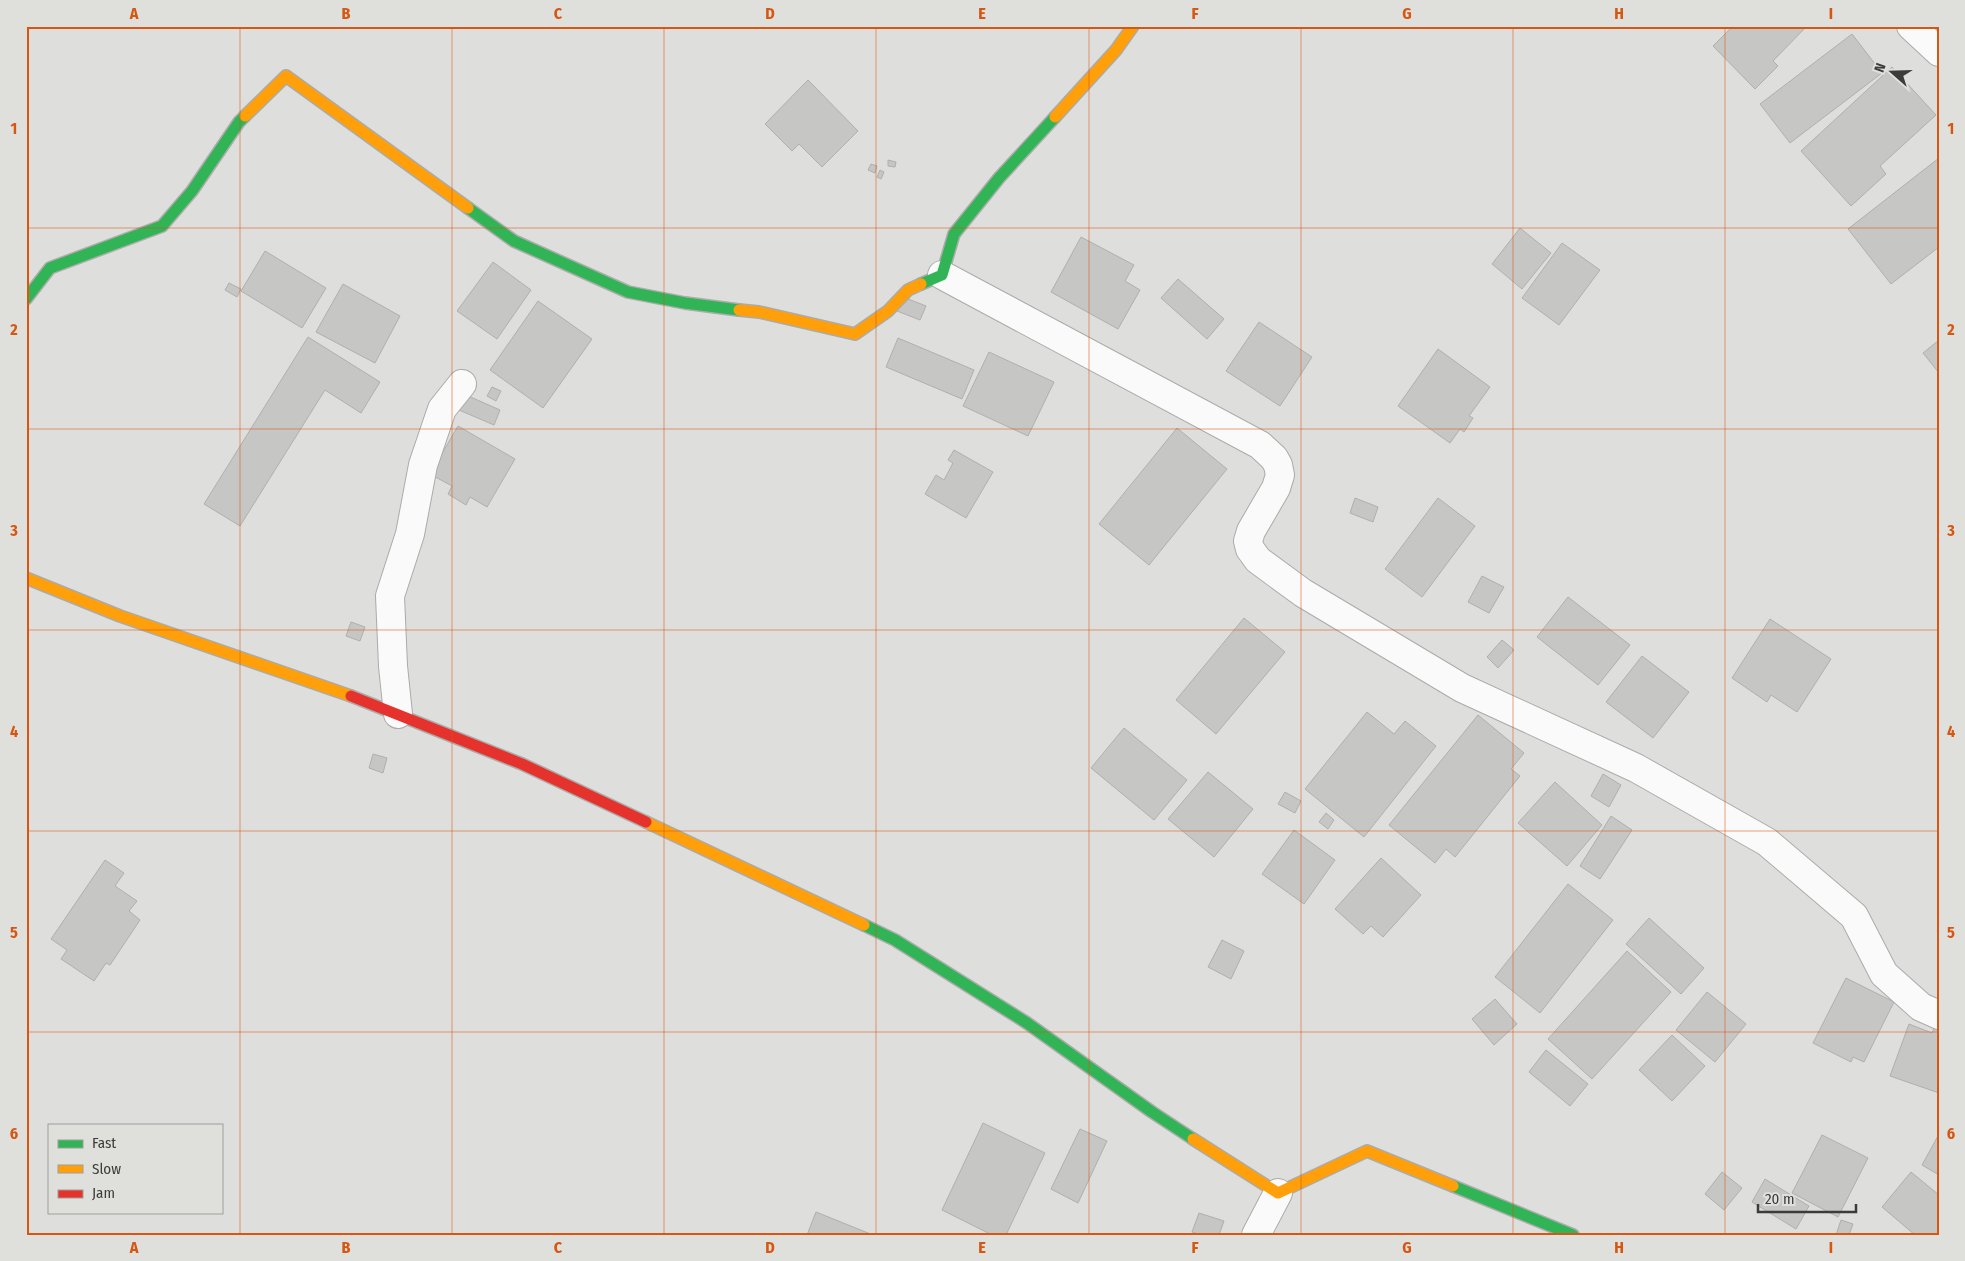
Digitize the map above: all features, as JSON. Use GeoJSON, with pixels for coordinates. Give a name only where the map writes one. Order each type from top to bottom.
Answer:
{"type":"FeatureCollection","features":[{"type":"Feature","properties":{"kind":"street"},"geometry":{"type":"LineString","coordinates":[[26,299],[50,268],[162,226],[192,191],[239,122],[286,76],[514,241],[628,292],[685,303],[759,312],[855,334],[888,311],[908,290],[942,275],[954,234],[999,178],[1116,50],[1133,26]]}},
{"type":"Feature","properties":{"kind":"street"},"geometry":{"type":"LineString","coordinates":[[1911,26],[1939,52]]}},
{"type":"Feature","properties":{"kind":"street"},"geometry":{"type":"LineString","coordinates":[[942,275],[1260,445],[1274,458],[1280,475],[1276,488],[1251,532],[1248,541],[1250,549],[1258,560],[1303,593],[1462,688],[1636,768],[1767,842],[1854,916],[1884,974],[1921,1007],[1939,1015]]}},
{"type":"Feature","properties":{"kind":"street"},"geometry":{"type":"LineString","coordinates":[[398,714],[393,666],[390,596],[410,534],[423,465],[442,409],[462,384]]}},
{"type":"Feature","properties":{"kind":"street"},"geometry":{"type":"LineString","coordinates":[[26,578],[120,616],[339,691],[522,764],[895,940],[1027,1023],[1152,1112],[1278,1193]]}},
{"type":"Feature","properties":{"kind":"street"},"geometry":{"type":"LineString","coordinates":[[1256,1235],[1278,1193],[1367,1151],[1573,1235]]}},
{"type":"Feature","properties":{"kind":"building"},"geometry":{"type":"Polygon","coordinates":[[[1733,26],[1807,26],[1773,61],[1778,66],[1755,89],[1713,46],[1733,26]]]}},
{"type":"Feature","properties":{"kind":"building"},"geometry":{"type":"Polygon","coordinates":[[[1852,34],[1882,73],[1790,143],[1760,104],[1852,34]]]}},
{"type":"Feature","properties":{"kind":"building"},"geometry":{"type":"Polygon","coordinates":[[[1892,67],[1936,115],[1880,166],[1886,174],[1851,206],[1801,151],[1892,67]]]}},
{"type":"Feature","properties":{"kind":"building"},"geometry":{"type":"Polygon","coordinates":[[[808,80],[858,131],[822,167],[799,144],[792,151],[765,124],[808,80]]]}},
{"type":"Feature","properties":{"kind":"building"},"geometry":{"type":"Polygon","coordinates":[[[1939,158],[1939,247],[1891,284],[1848,229],[1939,158]]]}},
{"type":"Feature","properties":{"kind":"building"},"geometry":{"type":"Polygon","coordinates":[[[888,160],[896,162],[895,167],[888,166],[888,160]]]}},
{"type":"Feature","properties":{"kind":"building"},"geometry":{"type":"Polygon","coordinates":[[[871,164],[877,166],[875,173],[868,170],[871,164]]]}},
{"type":"Feature","properties":{"kind":"building"},"geometry":{"type":"Polygon","coordinates":[[[880,170],[884,172],[881,179],[877,177],[880,170]]]}},
{"type":"Feature","properties":{"kind":"building"},"geometry":{"type":"Polygon","coordinates":[[[1520,228],[1551,253],[1522,289],[1492,264],[1520,228]]]}},
{"type":"Feature","properties":{"kind":"building"},"geometry":{"type":"Polygon","coordinates":[[[1081,237],[1134,265],[1125,281],[1140,290],[1118,329],[1051,292],[1081,237]]]}},
{"type":"Feature","properties":{"kind":"building"},"geometry":{"type":"Polygon","coordinates":[[[1562,243],[1600,270],[1559,325],[1522,298],[1562,243]]]}},
{"type":"Feature","properties":{"kind":"building"},"geometry":{"type":"Polygon","coordinates":[[[265,251],[326,288],[302,328],[241,291],[265,251]]]}},
{"type":"Feature","properties":{"kind":"building"},"geometry":{"type":"Polygon","coordinates":[[[493,262],[531,290],[497,339],[457,311],[493,262]]]}},
{"type":"Feature","properties":{"kind":"building"},"geometry":{"type":"Polygon","coordinates":[[[1178,279],[1224,319],[1207,339],[1161,298],[1178,279]]]}},
{"type":"Feature","properties":{"kind":"building"},"geometry":{"type":"Polygon","coordinates":[[[229,283],[241,289],[237,297],[225,290],[229,283]]]}},
{"type":"Feature","properties":{"kind":"building"},"geometry":{"type":"Polygon","coordinates":[[[343,284],[400,316],[375,363],[316,332],[343,284]]]}},
{"type":"Feature","properties":{"kind":"building"},"geometry":{"type":"Polygon","coordinates":[[[903,297],[926,306],[920,320],[897,311],[903,297]]]}},
{"type":"Feature","properties":{"kind":"building"},"geometry":{"type":"Polygon","coordinates":[[[538,301],[592,339],[543,408],[490,370],[538,301]]]}},
{"type":"Feature","properties":{"kind":"building"},"geometry":{"type":"Polygon","coordinates":[[[1259,322],[1312,357],[1280,406],[1226,371],[1259,322]]]}},
{"type":"Feature","properties":{"kind":"building"},"geometry":{"type":"Polygon","coordinates":[[[308,337],[380,382],[361,413],[325,390],[240,526],[204,504],[308,337]]]}},
{"type":"Feature","properties":{"kind":"building"},"geometry":{"type":"Polygon","coordinates":[[[898,338],[974,370],[962,399],[886,367],[898,338]]]}},
{"type":"Feature","properties":{"kind":"building"},"geometry":{"type":"Polygon","coordinates":[[[1939,340],[1939,373],[1923,353],[1939,340]]]}},
{"type":"Feature","properties":{"kind":"building"},"geometry":{"type":"Polygon","coordinates":[[[1438,349],[1490,387],[1469,416],[1473,418],[1464,432],[1460,429],[1450,443],[1398,406],[1438,349]]]}},
{"type":"Feature","properties":{"kind":"building"},"geometry":{"type":"Polygon","coordinates":[[[989,352],[1054,382],[1028,436],[963,406],[989,352]]]}},
{"type":"Feature","properties":{"kind":"building"},"geometry":{"type":"Polygon","coordinates":[[[492,387],[501,391],[496,401],[487,396],[492,387]]]}},
{"type":"Feature","properties":{"kind":"building"},"geometry":{"type":"Polygon","coordinates":[[[466,395],[500,410],[494,425],[459,410],[466,395]]]}},
{"type":"Feature","properties":{"kind":"building"},"geometry":{"type":"Polygon","coordinates":[[[458,426],[515,459],[487,507],[470,497],[466,505],[448,494],[452,486],[430,474],[458,426]]]}},
{"type":"Feature","properties":{"kind":"building"},"geometry":{"type":"Polygon","coordinates":[[[1177,428],[1227,469],[1149,565],[1099,524],[1177,428]]]}},
{"type":"Feature","properties":{"kind":"building"},"geometry":{"type":"Polygon","coordinates":[[[954,450],[993,472],[966,518],[925,494],[936,475],[944,480],[953,463],[948,460],[954,450]]]}},
{"type":"Feature","properties":{"kind":"building"},"geometry":{"type":"Polygon","coordinates":[[[1355,498],[1378,507],[1373,522],[1350,513],[1355,498]]]}},
{"type":"Feature","properties":{"kind":"building"},"geometry":{"type":"Polygon","coordinates":[[[1438,498],[1475,526],[1422,597],[1385,569],[1438,498]]]}},
{"type":"Feature","properties":{"kind":"building"},"geometry":{"type":"Polygon","coordinates":[[[1482,576],[1504,587],[1489,613],[1468,602],[1482,576]]]}},
{"type":"Feature","properties":{"kind":"building"},"geometry":{"type":"Polygon","coordinates":[[[1568,597],[1630,645],[1598,685],[1537,637],[1568,597]]]}},
{"type":"Feature","properties":{"kind":"building"},"geometry":{"type":"Polygon","coordinates":[[[1244,618],[1285,652],[1216,734],[1176,700],[1244,618]]]}},
{"type":"Feature","properties":{"kind":"building"},"geometry":{"type":"Polygon","coordinates":[[[1770,619],[1831,659],[1797,712],[1771,695],[1767,702],[1732,678],[1770,619]]]}},
{"type":"Feature","properties":{"kind":"building"},"geometry":{"type":"Polygon","coordinates":[[[351,622],[365,627],[360,641],[346,636],[351,622]]]}},
{"type":"Feature","properties":{"kind":"building"},"geometry":{"type":"Polygon","coordinates":[[[1502,640],[1514,650],[1498,668],[1487,657],[1502,640]]]}},
{"type":"Feature","properties":{"kind":"building"},"geometry":{"type":"Polygon","coordinates":[[[1642,656],[1689,692],[1653,738],[1606,702],[1642,656]]]}},
{"type":"Feature","properties":{"kind":"building"},"geometry":{"type":"Polygon","coordinates":[[[1367,712],[1394,734],[1405,721],[1436,746],[1364,837],[1305,789],[1367,712]]]}},
{"type":"Feature","properties":{"kind":"building"},"geometry":{"type":"Polygon","coordinates":[[[1478,715],[1524,753],[1511,769],[1520,776],[1455,857],[1446,849],[1435,863],[1389,825],[1478,715]]]}},
{"type":"Feature","properties":{"kind":"building"},"geometry":{"type":"Polygon","coordinates":[[[1124,728],[1187,780],[1154,820],[1091,768],[1124,728]]]}},
{"type":"Feature","properties":{"kind":"building"},"geometry":{"type":"Polygon","coordinates":[[[373,754],[387,758],[383,773],[369,768],[373,754]]]}},
{"type":"Feature","properties":{"kind":"building"},"geometry":{"type":"Polygon","coordinates":[[[1208,772],[1253,809],[1214,857],[1168,819],[1208,772]]]}},
{"type":"Feature","properties":{"kind":"building"},"geometry":{"type":"Polygon","coordinates":[[[1603,774],[1621,785],[1609,807],[1591,796],[1603,774]]]}},
{"type":"Feature","properties":{"kind":"building"},"geometry":{"type":"Polygon","coordinates":[[[1555,782],[1602,825],[1567,866],[1518,823],[1555,782]]]}},
{"type":"Feature","properties":{"kind":"building"},"geometry":{"type":"Polygon","coordinates":[[[1285,792],[1301,801],[1295,813],[1278,804],[1285,792]]]}},
{"type":"Feature","properties":{"kind":"building"},"geometry":{"type":"Polygon","coordinates":[[[1326,813],[1334,820],[1328,829],[1319,822],[1326,813]]]}},
{"type":"Feature","properties":{"kind":"building"},"geometry":{"type":"Polygon","coordinates":[[[1611,816],[1632,830],[1600,879],[1580,866],[1611,816]]]}},
{"type":"Feature","properties":{"kind":"building"},"geometry":{"type":"Polygon","coordinates":[[[1294,830],[1335,860],[1304,904],[1262,874],[1294,830]]]}},
{"type":"Feature","properties":{"kind":"building"},"geometry":{"type":"Polygon","coordinates":[[[1381,858],[1421,895],[1383,937],[1371,926],[1363,934],[1335,909],[1381,858]]]}},
{"type":"Feature","properties":{"kind":"building"},"geometry":{"type":"Polygon","coordinates":[[[105,860],[124,873],[115,886],[137,901],[129,911],[140,920],[110,965],[106,963],[94,981],[61,959],[67,950],[51,939],[105,860]]]}},
{"type":"Feature","properties":{"kind":"building"},"geometry":{"type":"Polygon","coordinates":[[[1568,884],[1613,920],[1540,1013],[1495,977],[1568,884]]]}},
{"type":"Feature","properties":{"kind":"building"},"geometry":{"type":"Polygon","coordinates":[[[1649,918],[1704,968],[1681,994],[1626,944],[1649,918]]]}},
{"type":"Feature","properties":{"kind":"building"},"geometry":{"type":"Polygon","coordinates":[[[1222,940],[1244,951],[1231,979],[1208,967],[1222,940]]]}},
{"type":"Feature","properties":{"kind":"building"},"geometry":{"type":"Polygon","coordinates":[[[1627,951],[1671,992],[1592,1079],[1548,1039],[1627,951]]]}},
{"type":"Feature","properties":{"kind":"building"},"geometry":{"type":"Polygon","coordinates":[[[1846,978],[1894,1002],[1864,1062],[1853,1057],[1851,1062],[1813,1043],[1846,978]]]}},
{"type":"Feature","properties":{"kind":"building"},"geometry":{"type":"Polygon","coordinates":[[[1707,992],[1746,1024],[1715,1062],[1676,1030],[1707,992]]]}},
{"type":"Feature","properties":{"kind":"building"},"geometry":{"type":"Polygon","coordinates":[[[1495,999],[1517,1024],[1494,1045],[1472,1019],[1495,999]]]}},
{"type":"Feature","properties":{"kind":"building"},"geometry":{"type":"Polygon","coordinates":[[[1909,1024],[1932,1033],[1935,1026],[1939,1028],[1939,1093],[1890,1076],[1909,1024]]]}},
{"type":"Feature","properties":{"kind":"building"},"geometry":{"type":"Polygon","coordinates":[[[1672,1035],[1705,1066],[1672,1101],[1639,1070],[1672,1035]]]}},
{"type":"Feature","properties":{"kind":"building"},"geometry":{"type":"Polygon","coordinates":[[[1546,1050],[1588,1084],[1570,1106],[1529,1072],[1546,1050]]]}},
{"type":"Feature","properties":{"kind":"building"},"geometry":{"type":"Polygon","coordinates":[[[983,1123],[1045,1153],[1006,1235],[992,1235],[942,1210],[983,1123]]]}},
{"type":"Feature","properties":{"kind":"building"},"geometry":{"type":"Polygon","coordinates":[[[1080,1129],[1107,1141],[1078,1203],[1051,1189],[1080,1129]]]}},
{"type":"Feature","properties":{"kind":"building"},"geometry":{"type":"Polygon","coordinates":[[[1939,1134],[1939,1175],[1922,1165],[1939,1134]]]}},
{"type":"Feature","properties":{"kind":"building"},"geometry":{"type":"Polygon","coordinates":[[[1822,1135],[1868,1158],[1838,1217],[1792,1193],[1822,1135]]]}},
{"type":"Feature","properties":{"kind":"building"},"geometry":{"type":"Polygon","coordinates":[[[1722,1172],[1742,1188],[1724,1210],[1705,1194],[1722,1172]]]}},
{"type":"Feature","properties":{"kind":"building"},"geometry":{"type":"Polygon","coordinates":[[[1911,1172],[1939,1195],[1939,1235],[1915,1235],[1882,1207],[1911,1172]]]}},
{"type":"Feature","properties":{"kind":"building"},"geometry":{"type":"Polygon","coordinates":[[[1765,1179],[1809,1206],[1796,1229],[1752,1202],[1765,1179]]]}},
{"type":"Feature","properties":{"kind":"building"},"geometry":{"type":"Polygon","coordinates":[[[816,1212],[873,1235],[807,1235],[816,1212]]]}},
{"type":"Feature","properties":{"kind":"building"},"geometry":{"type":"Polygon","coordinates":[[[1199,1213],[1224,1221],[1219,1235],[1201,1235],[1192,1232],[1199,1213]]]}},
{"type":"Feature","properties":{"kind":"building"},"geometry":{"type":"Polygon","coordinates":[[[1841,1220],[1853,1224],[1849,1235],[1836,1235],[1841,1220]]]}},
{"type":"Feature","properties":{"kind":"traffic: fast"},"geometry":{"type":"LineString","coordinates":[[26,299],[50,268],[162,226],[192,191],[245,116]]}},
{"type":"Feature","properties":{"kind":"traffic: fast"},"geometry":{"type":"LineString","coordinates":[[921,284],[942,275],[954,234],[999,178],[1055,117]]}},
{"type":"Feature","properties":{"kind":"traffic: fast"},"geometry":{"type":"LineString","coordinates":[[468,208],[514,241],[628,292],[685,303],[739,310]]}},
{"type":"Feature","properties":{"kind":"traffic: fast"},"geometry":{"type":"LineString","coordinates":[[864,925],[895,940],[1027,1023],[1193,1139]]}},
{"type":"Feature","properties":{"kind":"traffic: fast"},"geometry":{"type":"LineString","coordinates":[[1453,1186],[1573,1235]]}},
{"type":"Feature","properties":{"kind":"traffic: slow"},"geometry":{"type":"LineString","coordinates":[[1055,117],[1116,50],[1133,26]]}},
{"type":"Feature","properties":{"kind":"traffic: slow"},"geometry":{"type":"LineString","coordinates":[[245,116],[286,76],[468,208]]}},
{"type":"Feature","properties":{"kind":"traffic: slow"},"geometry":{"type":"LineString","coordinates":[[739,310],[759,312],[855,334],[888,311],[908,290],[921,284]]}},
{"type":"Feature","properties":{"kind":"traffic: slow"},"geometry":{"type":"LineString","coordinates":[[26,578],[120,616],[351,696]]}},
{"type":"Feature","properties":{"kind":"traffic: slow"},"geometry":{"type":"LineString","coordinates":[[646,822],[864,925]]}},
{"type":"Feature","properties":{"kind":"traffic: slow"},"geometry":{"type":"LineString","coordinates":[[1193,1139],[1278,1193],[1367,1151],[1453,1186]]}},
{"type":"Feature","properties":{"kind":"traffic: jam"},"geometry":{"type":"LineString","coordinates":[[351,696],[522,764],[646,822]]}}]}
